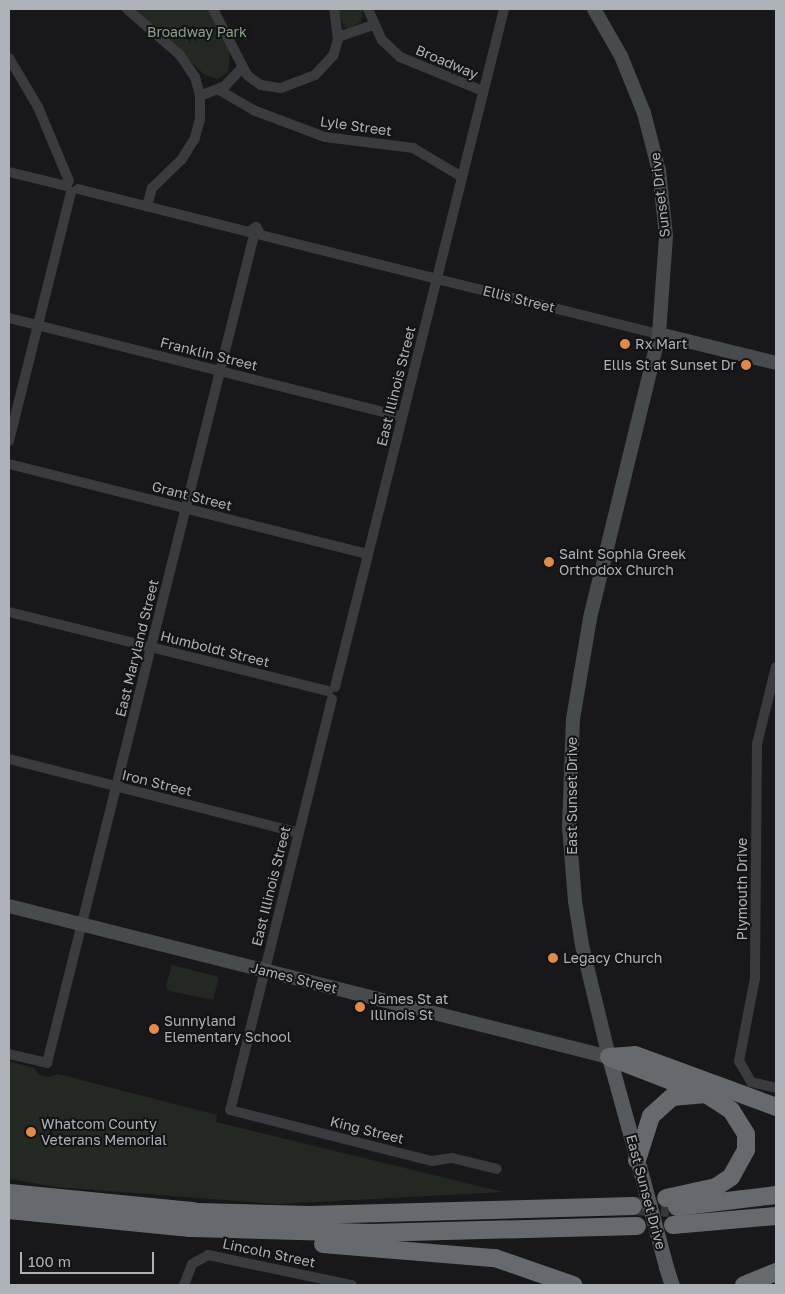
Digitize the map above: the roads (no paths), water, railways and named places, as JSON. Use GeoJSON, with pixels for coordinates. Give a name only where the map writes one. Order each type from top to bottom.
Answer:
{"type":"FeatureCollection","features":[{"type":"Feature","properties":{"kind":"highway"},"geometry":{"type":"LineString","coordinates":[[609,1057],[635,1055],[776,1107]]}},
{"type":"Feature","properties":{"kind":"highway"},"geometry":{"type":"LineString","coordinates":[[609,1057],[706,1094],[731,1110],[746,1134],[746,1150],[731,1177],[716,1187],[667,1203],[776,1195]]}},
{"type":"Feature","properties":{"kind":"highway"},"geometry":{"type":"LineString","coordinates":[[638,1163],[647,1126],[656,1108],[680,1094],[706,1094]]}},
{"type":"Feature","properties":{"kind":"highway"},"geometry":{"type":"LineString","coordinates":[[9,1193],[272,1233],[637,1226]]}},
{"type":"Feature","properties":{"kind":"highway"},"geometry":{"type":"LineString","coordinates":[[9,1210],[193,1220],[310,1214],[633,1206]]}},
{"type":"Feature","properties":{"kind":"highway"},"geometry":{"type":"LineString","coordinates":[[673,1225],[776,1216]]}},
{"type":"Feature","properties":{"kind":"highway"},"geometry":{"type":"LineString","coordinates":[[272,1233],[294,1242],[495,1258],[573,1285]]}},
{"type":"Feature","properties":{"kind":"highway"},"geometry":{"type":"LineString","coordinates":[[744,1285],[776,1272]]}},
{"type":"Feature","properties":{"kind":"main road","name":"East Sunset Drive"},"geometry":{"type":"LineString","coordinates":[[609,1057],[672,1285]]}},
{"type":"Feature","properties":{"kind":"street"},"geometry":{"type":"LineString","coordinates":[[127,9],[180,55],[195,77],[200,96],[200,119],[195,138],[181,160],[152,188],[147,206]]}},
{"type":"Feature","properties":{"kind":"street"},"geometry":{"type":"LineString","coordinates":[[213,9],[242,68],[262,85],[289,87],[320,71],[333,56],[338,37],[334,9]]}},
{"type":"Feature","properties":{"kind":"street","name":"Broadway"},"geometry":{"type":"LineString","coordinates":[[368,9],[382,40],[400,57],[483,92]]}},
{"type":"Feature","properties":{"kind":"street","name":"East Illinois Street"},"geometry":{"type":"LineString","coordinates":[[230,1110],[332,692],[504,9]]}},
{"type":"Feature","properties":{"kind":"street","name":"Sunset Drive"},"geometry":{"type":"LineString","coordinates":[[594,9],[633,86],[659,171],[666,236],[659,334]]}},
{"type":"Feature","properties":{"kind":"street"},"geometry":{"type":"LineString","coordinates":[[338,37],[374,25]]}},
{"type":"Feature","properties":{"kind":"street"},"geometry":{"type":"LineString","coordinates":[[9,58],[38,107],[71,187],[9,441]]}},
{"type":"Feature","properties":{"kind":"street"},"geometry":{"type":"LineString","coordinates":[[200,96],[219,90],[242,68]]}},
{"type":"Feature","properties":{"kind":"street","name":"Lyle Street"},"geometry":{"type":"LineString","coordinates":[[219,90],[253,110],[325,137],[413,148],[462,177]]}},
{"type":"Feature","properties":{"kind":"street","name":"Ellis Street"},"geometry":{"type":"LineString","coordinates":[[9,172],[255,235],[776,363]]}},
{"type":"Feature","properties":{"kind":"street","name":"East Maryland Street"},"geometry":{"type":"LineString","coordinates":[[9,1054],[47,1064],[255,235]]}},
{"type":"Feature","properties":{"kind":"street","name":"Franklin Street"},"geometry":{"type":"LineString","coordinates":[[9,318],[402,417]]}},
{"type":"Feature","properties":{"kind":"street","name":"East Sunset Drive"},"geometry":{"type":"LineString","coordinates":[[609,1057],[582,945],[575,901],[569,827],[572,745],[590,618],[659,334]]}},
{"type":"Feature","properties":{"kind":"street","name":"Grant Street"},"geometry":{"type":"LineString","coordinates":[[9,464],[368,554]]}},
{"type":"Feature","properties":{"kind":"street","name":"Humboldt Street"},"geometry":{"type":"LineString","coordinates":[[9,612],[332,692]]}},
{"type":"Feature","properties":{"kind":"street","name":"Plymouth Drive"},"geometry":{"type":"LineString","coordinates":[[776,667],[757,744],[755,978],[739,1061],[751,1082],[776,1088]]}},
{"type":"Feature","properties":{"kind":"street","name":"Iron Street"},"geometry":{"type":"LineString","coordinates":[[9,759],[299,833]]}},
{"type":"Feature","properties":{"kind":"street","name":"James Street"},"geometry":{"type":"LineString","coordinates":[[9,906],[609,1057]]}},
{"type":"Feature","properties":{"kind":"street","name":"King Street"},"geometry":{"type":"LineString","coordinates":[[230,1110],[432,1161],[452,1158],[497,1169]]}},
{"type":"Feature","properties":{"kind":"street","name":"Lincoln Street"},"geometry":{"type":"LineString","coordinates":[[184,1285],[188,1271],[199,1257],[208,1255],[352,1285]]}},
{"type":"Feature","properties":{"kind":"tunnel"},"geometry":{"type":"LineString","coordinates":[[634,1206],[669,1208]]}},
{"type":"Feature","properties":{"kind":"place","name":"Rx Mart"},"geometry":{"type":"Point","coordinates":[625,344]}},
{"type":"Feature","properties":{"kind":"place","name":"Ellis St at Sunset Dr"},"geometry":{"type":"Point","coordinates":[746,365]}},
{"type":"Feature","properties":{"kind":"place","name":"Saint Sophia Greek Orthodox Church"},"geometry":{"type":"Point","coordinates":[549,562]}},
{"type":"Feature","properties":{"kind":"place","name":"Legacy Church"},"geometry":{"type":"Point","coordinates":[553,958]}},
{"type":"Feature","properties":{"kind":"place","name":"James St at Illinois St"},"geometry":{"type":"Point","coordinates":[360,1007]}},
{"type":"Feature","properties":{"kind":"place","name":"Sunnyland Elementary School"},"geometry":{"type":"Point","coordinates":[154,1029]}},
{"type":"Feature","properties":{"kind":"place","name":"Whatcom County Veterans Memorial"},"geometry":{"type":"Point","coordinates":[31,1132]}},
{"type":"Feature","properties":{"kind":"park label","name":"Broadway Park"},"geometry":{"type":"Point","coordinates":[197,32]}}]}
